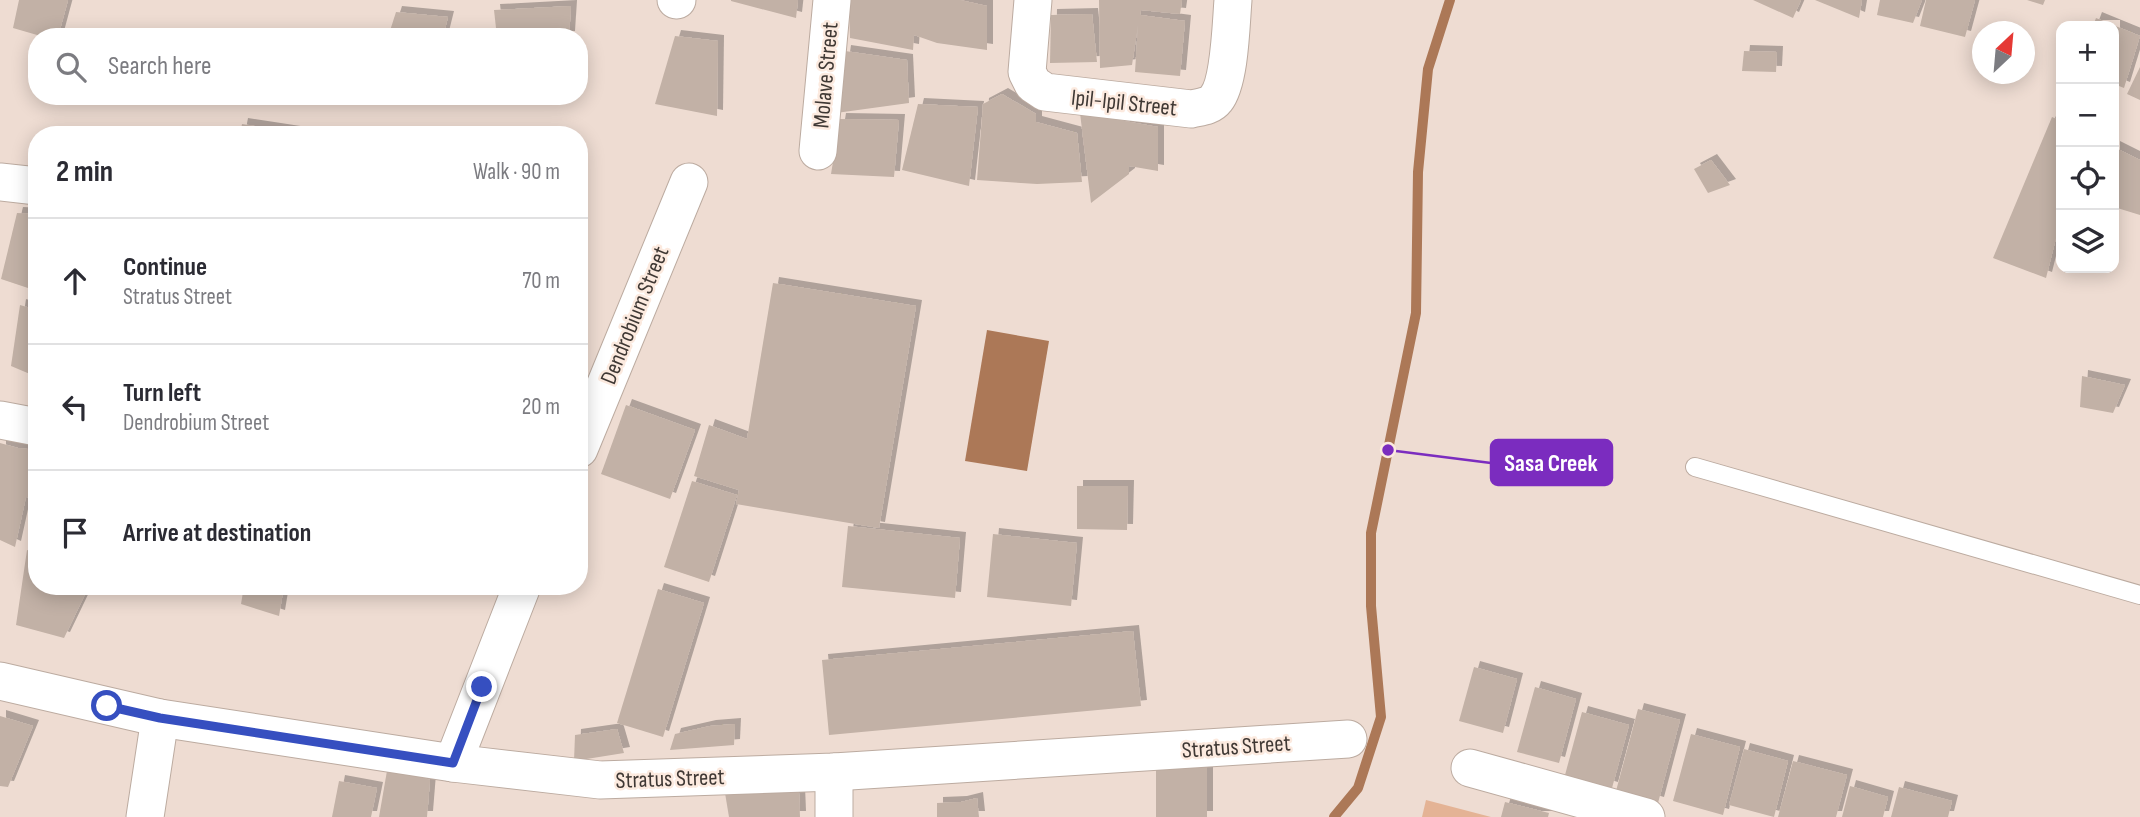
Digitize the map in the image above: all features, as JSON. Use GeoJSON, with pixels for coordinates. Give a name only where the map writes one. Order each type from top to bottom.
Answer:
{"type":"FeatureCollection","features":[{"type":"Feature","properties":{"kind":"street","name":"Molave Street"},"geometry":{"type":"LineString","coordinates":[[818,150],[832,0]]}},
{"type":"Feature","properties":{"kind":"street","name":"Ipil-Ipil Street"},"geometry":{"type":"LineString","coordinates":[[1033,0],[1027,72],[1033,84],[1045,92],[1191,109],[1206,106],[1216,100],[1222,87],[1233,0]]}},
{"type":"Feature","properties":{"kind":"street"},"geometry":{"type":"LineString","coordinates":[[0,182],[28,185]]}},
{"type":"Feature","properties":{"kind":"street","name":"Dendrobium Street"},"geometry":{"type":"LineString","coordinates":[[588,404],[689,182]]}},
{"type":"Feature","properties":{"kind":"street"},"geometry":{"type":"LineString","coordinates":[[0,420],[28,425]]}},
{"type":"Feature","properties":{"kind":"street"},"geometry":{"type":"LineString","coordinates":[[453,763],[518,595]]}},
{"type":"Feature","properties":{"kind":"street","name":"Stratus Street"},"geometry":{"type":"LineString","coordinates":[[0,681],[160,718],[453,763],[600,780],[834,772],[1348,739]]}},
{"type":"Feature","properties":{"kind":"street"},"geometry":{"type":"LineString","coordinates":[[145,817],[160,718]]}},
{"type":"Feature","properties":{"kind":"street"},"geometry":{"type":"LineString","coordinates":[[1470,768],[1646,817]]}},
{"type":"Feature","properties":{"kind":"street"},"geometry":{"type":"LineString","coordinates":[[834,772],[834,817]]}},
{"type":"Feature","properties":{"kind":"lane"},"geometry":{"type":"LineString","coordinates":[[1695,467],[2140,595]]}},
{"type":"Feature","properties":{"kind":"shaded area"},"geometry":{"type":"Polygon","coordinates":[[[987,330],[1049,341],[1027,471],[965,461],[987,330]]]}},
{"type":"Feature","properties":{"kind":"shaded area"},"geometry":{"type":"Polygon","coordinates":[[[1426,800],[1491,817],[1422,817],[1426,800]]]}},
{"type":"Feature","properties":{"kind":"building"},"geometry":{"type":"Polygon","coordinates":[[[19,0],[68,0],[60,28],[28,28],[28,32],[13,28],[19,0]]]}},
{"type":"Feature","properties":{"kind":"building"},"geometry":{"type":"Polygon","coordinates":[[[798,0],[796,18],[731,1],[798,0]]]}},
{"type":"Feature","properties":{"kind":"building"},"geometry":{"type":"Polygon","coordinates":[[[849,0],[960,0],[987,6],[987,50],[937,43],[914,35],[913,50],[850,38],[849,0]]]}},
{"type":"Feature","properties":{"kind":"building"},"geometry":{"type":"Polygon","coordinates":[[[1099,0],[1182,0],[1180,14],[1141,10],[1140,15],[1185,21],[1180,76],[1135,72],[1138,25],[1132,65],[1100,68],[1099,0]]]}},
{"type":"Feature","properties":{"kind":"building"},"geometry":{"type":"Polygon","coordinates":[[[1753,0],[1801,0],[1793,18],[1753,0]]]}},
{"type":"Feature","properties":{"kind":"building"},"geometry":{"type":"Polygon","coordinates":[[[1815,0],[1862,0],[1859,18],[1815,0]]]}},
{"type":"Feature","properties":{"kind":"building"},"geometry":{"type":"Polygon","coordinates":[[[1880,0],[1922,0],[1913,23],[1877,15],[1880,0]]]}},
{"type":"Feature","properties":{"kind":"building"},"geometry":{"type":"Polygon","coordinates":[[[1926,0],[1975,0],[1965,37],[1920,26],[1926,0]]]}},
{"type":"Feature","properties":{"kind":"building"},"geometry":{"type":"Polygon","coordinates":[[[2027,0],[2045,0],[2043,5],[2027,0]]]}},
{"type":"Feature","properties":{"kind":"building"},"geometry":{"type":"Polygon","coordinates":[[[571,6],[570,28],[496,28],[494,10],[571,6]]]}},
{"type":"Feature","properties":{"kind":"building"},"geometry":{"type":"Polygon","coordinates":[[[396,12],[448,17],[445,28],[391,28],[396,12]]]}},
{"type":"Feature","properties":{"kind":"building"},"geometry":{"type":"Polygon","coordinates":[[[1092,14],[1097,62],[1050,63],[1051,15],[1092,14]]]}},
{"type":"Feature","properties":{"kind":"building"},"geometry":{"type":"Polygon","coordinates":[[[2119,27],[2140,36],[2124,88],[2119,86],[2119,27]]]}},
{"type":"Feature","properties":{"kind":"building"},"geometry":{"type":"Polygon","coordinates":[[[675,36],[718,41],[717,116],[655,104],[675,36]]]}},
{"type":"Feature","properties":{"kind":"building"},"geometry":{"type":"Polygon","coordinates":[[[845,51],[907,60],[909,103],[836,113],[845,51]]]}},
{"type":"Feature","properties":{"kind":"building"},"geometry":{"type":"Polygon","coordinates":[[[1744,51],[1777,52],[1776,72],[1742,71],[1744,51]]]}},
{"type":"Feature","properties":{"kind":"building"},"geometry":{"type":"Polygon","coordinates":[[[2140,67],[2140,100],[2127,94],[2140,67]]]}},
{"type":"Feature","properties":{"kind":"building"},"geometry":{"type":"Polygon","coordinates":[[[1002,94],[1036,114],[1036,122],[1077,133],[1082,182],[1037,184],[977,180],[983,104],[1002,94]]]}},
{"type":"Feature","properties":{"kind":"building"},"geometry":{"type":"Polygon","coordinates":[[[918,104],[978,107],[969,186],[902,170],[918,104]]]}},
{"type":"Feature","properties":{"kind":"building"},"geometry":{"type":"Polygon","coordinates":[[[1080,113],[1158,127],[1158,171],[1129,166],[1129,174],[1091,203],[1080,113]]]}},
{"type":"Feature","properties":{"kind":"building"},"geometry":{"type":"Polygon","coordinates":[[[2052,117],[2056,119],[2056,238],[2046,278],[1993,258],[2052,117]]]}},
{"type":"Feature","properties":{"kind":"building"},"geometry":{"type":"Polygon","coordinates":[[[840,119],[899,120],[894,177],[831,174],[840,119]]]}},
{"type":"Feature","properties":{"kind":"building"},"geometry":{"type":"Polygon","coordinates":[[[2119,150],[2140,160],[2140,215],[2119,209],[2119,150]]]}},
{"type":"Feature","properties":{"kind":"building"},"geometry":{"type":"Polygon","coordinates":[[[1711,160],[1730,185],[1708,193],[1694,169],[1711,160]]]}},
{"type":"Feature","properties":{"kind":"building"},"geometry":{"type":"Polygon","coordinates":[[[17,213],[28,214],[28,288],[1,279],[17,213]]]}},
{"type":"Feature","properties":{"kind":"building"},"geometry":{"type":"Polygon","coordinates":[[[773,283],[916,306],[879,528],[736,504],[739,490],[694,476],[709,425],[747,439],[773,283]]]}},
{"type":"Feature","properties":{"kind":"building"},"geometry":{"type":"Polygon","coordinates":[[[20,305],[28,307],[28,373],[11,366],[20,305]]]}},
{"type":"Feature","properties":{"kind":"building"},"geometry":{"type":"Polygon","coordinates":[[[2082,376],[2125,385],[2113,413],[2080,407],[2082,376]]]}},
{"type":"Feature","properties":{"kind":"building"},"geometry":{"type":"Polygon","coordinates":[[[626,405],[695,430],[670,499],[601,474],[626,405]]]}},
{"type":"Feature","properties":{"kind":"building"},"geometry":{"type":"Polygon","coordinates":[[[0,443],[28,449],[28,497],[15,547],[0,540],[0,443]]]}},
{"type":"Feature","properties":{"kind":"building"},"geometry":{"type":"Polygon","coordinates":[[[692,481],[737,495],[709,582],[664,567],[692,481]]]}},
{"type":"Feature","properties":{"kind":"building"},"geometry":{"type":"Polygon","coordinates":[[[1077,486],[1128,486],[1127,530],[1077,529],[1077,486]]]}},
{"type":"Feature","properties":{"kind":"building"},"geometry":{"type":"Polygon","coordinates":[[[848,526],[960,538],[955,598],[842,587],[848,526]]]}},
{"type":"Feature","properties":{"kind":"building"},"geometry":{"type":"Polygon","coordinates":[[[993,534],[1077,543],[1071,606],[987,597],[993,534]]]}},
{"type":"Feature","properties":{"kind":"building"},"geometry":{"type":"Polygon","coordinates":[[[27,550],[28,595],[85,595],[64,638],[16,625],[27,550]]]}},
{"type":"Feature","properties":{"kind":"building"},"geometry":{"type":"Polygon","coordinates":[[[658,589],[704,603],[663,737],[617,723],[658,589]]]}},
{"type":"Feature","properties":{"kind":"building"},"geometry":{"type":"Polygon","coordinates":[[[242,595],[282,595],[279,616],[241,604],[242,595]]]}},
{"type":"Feature","properties":{"kind":"building"},"geometry":{"type":"Polygon","coordinates":[[[1133,631],[1141,706],[829,735],[822,660],[1133,631]]]}},
{"type":"Feature","properties":{"kind":"building"},"geometry":{"type":"Polygon","coordinates":[[[1474,667],[1517,679],[1503,733],[1459,721],[1474,667]]]}},
{"type":"Feature","properties":{"kind":"building"},"geometry":{"type":"Polygon","coordinates":[[[1535,687],[1576,699],[1559,763],[1517,752],[1535,687]]]}},
{"type":"Feature","properties":{"kind":"building"},"geometry":{"type":"Polygon","coordinates":[[[1638,709],[1680,720],[1658,803],[1616,791],[1638,709]]]}},
{"type":"Feature","properties":{"kind":"building"},"geometry":{"type":"Polygon","coordinates":[[[1582,712],[1629,725],[1612,788],[1565,775],[1582,712]]]}},
{"type":"Feature","properties":{"kind":"building"},"geometry":{"type":"Polygon","coordinates":[[[0,716],[33,726],[8,787],[0,786],[0,716]]]}},
{"type":"Feature","properties":{"kind":"building"},"geometry":{"type":"Polygon","coordinates":[[[735,724],[734,745],[670,750],[675,734],[710,726],[735,724]]]}},
{"type":"Feature","properties":{"kind":"building"},"geometry":{"type":"Polygon","coordinates":[[[617,729],[624,753],[574,761],[575,735],[617,729]]]}},
{"type":"Feature","properties":{"kind":"building"},"geometry":{"type":"Polygon","coordinates":[[[1691,734],[1740,747],[1723,815],[1673,801],[1691,734]]]}},
{"type":"Feature","properties":{"kind":"building"},"geometry":{"type":"Polygon","coordinates":[[[1744,749],[1788,761],[1774,817],[1729,805],[1744,749]]]}},
{"type":"Feature","properties":{"kind":"building"},"geometry":{"type":"Polygon","coordinates":[[[1793,761],[1847,775],[1836,817],[1778,817],[1793,761]]]}},
{"type":"Feature","properties":{"kind":"building"},"geometry":{"type":"Polygon","coordinates":[[[388,765],[430,780],[427,817],[379,817],[388,765]]]}},
{"type":"Feature","properties":{"kind":"building"},"geometry":{"type":"Polygon","coordinates":[[[1156,765],[1207,765],[1207,817],[1156,817],[1156,765]]]}},
{"type":"Feature","properties":{"kind":"building"},"geometry":{"type":"Polygon","coordinates":[[[339,781],[377,788],[371,817],[332,817],[339,781]]]}},
{"type":"Feature","properties":{"kind":"building"},"geometry":{"type":"Polygon","coordinates":[[[1850,786],[1888,797],[1883,817],[1842,817],[1850,786]]]}},
{"type":"Feature","properties":{"kind":"building"},"geometry":{"type":"Polygon","coordinates":[[[1899,787],[1952,801],[1948,817],[1891,817],[1899,787]]]}},
{"type":"Feature","properties":{"kind":"building"},"geometry":{"type":"Polygon","coordinates":[[[799,792],[800,817],[729,817],[725,793],[799,792]]]}},
{"type":"Feature","properties":{"kind":"building"},"geometry":{"type":"Polygon","coordinates":[[[977,798],[979,817],[937,817],[937,803],[977,798]]]}},
{"type":"Feature","properties":{"kind":"building"},"geometry":{"type":"Polygon","coordinates":[[[1505,802],[1549,813],[1548,817],[1501,817],[1505,802]]]}},
{"type":"Feature","properties":{"kind":"waterway"},"geometry":{"type":"LineString","coordinates":[[1334,817],[1358,788],[1381,717],[1371,606],[1371,533],[1416,313],[1418,172],[1428,69],[1450,0]]}},
{"type":"Feature","properties":{"kind":"place","name":"Sasa Creek"},"geometry":{"type":"Point","coordinates":[1388,450]}},
{"type":"Feature","properties":{"kind":"route"},"geometry":{"type":"LineString","coordinates":[[107,706],[160,718],[453,763],[482,687]]}}]}
